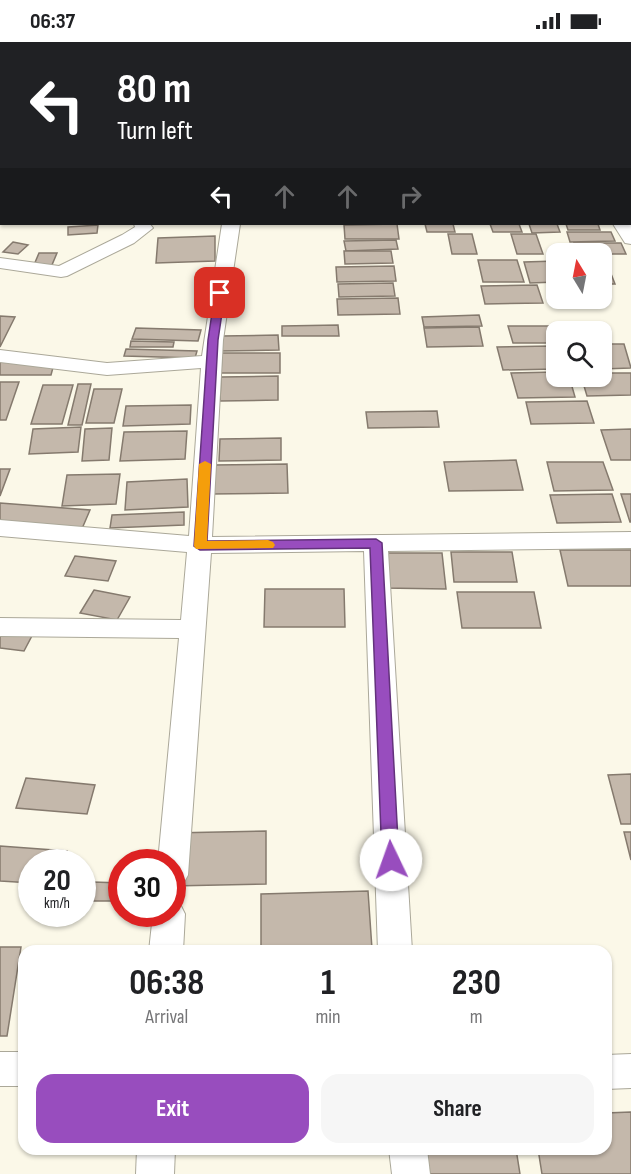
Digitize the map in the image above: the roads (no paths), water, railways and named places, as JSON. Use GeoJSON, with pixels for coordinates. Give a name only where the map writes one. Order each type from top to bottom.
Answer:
{"type":"FeatureCollection","features":[{"type":"Feature","properties":{"kind":"street"},"geometry":{"type":"LineString","coordinates":[[0,263],[61,272],[128,239],[144,228],[142,225]]}},
{"type":"Feature","properties":{"kind":"street"},"geometry":{"type":"LineString","coordinates":[[174,849],[200,546],[212,361],[231,225]]}},
{"type":"Feature","properties":{"kind":"street"},"geometry":{"type":"LineString","coordinates":[[623,225],[631,239]]}},
{"type":"Feature","properties":{"kind":"street"},"geometry":{"type":"LineString","coordinates":[[0,356],[106,369],[212,361]]}},
{"type":"Feature","properties":{"kind":"street"},"geometry":{"type":"LineString","coordinates":[[0,528],[200,546],[631,540]]}},
{"type":"Feature","properties":{"kind":"street"},"geometry":{"type":"LineString","coordinates":[[376,543],[395,945]]}},
{"type":"Feature","properties":{"kind":"street"},"geometry":{"type":"LineString","coordinates":[[0,627],[193,629]]}},
{"type":"Feature","properties":{"kind":"street"},"geometry":{"type":"LineString","coordinates":[[166,945],[168,927]]}},
{"type":"Feature","properties":{"kind":"street"},"geometry":{"type":"LineString","coordinates":[[0,1069],[18,1069]]}},
{"type":"Feature","properties":{"kind":"street"},"geometry":{"type":"LineString","coordinates":[[612,1072],[631,1071]]}},
{"type":"Feature","properties":{"kind":"street"},"geometry":{"type":"LineString","coordinates":[[155,1174],[156,1155]]}},
{"type":"Feature","properties":{"kind":"street"},"geometry":{"type":"LineString","coordinates":[[409,1155],[411,1174]]}}]}
